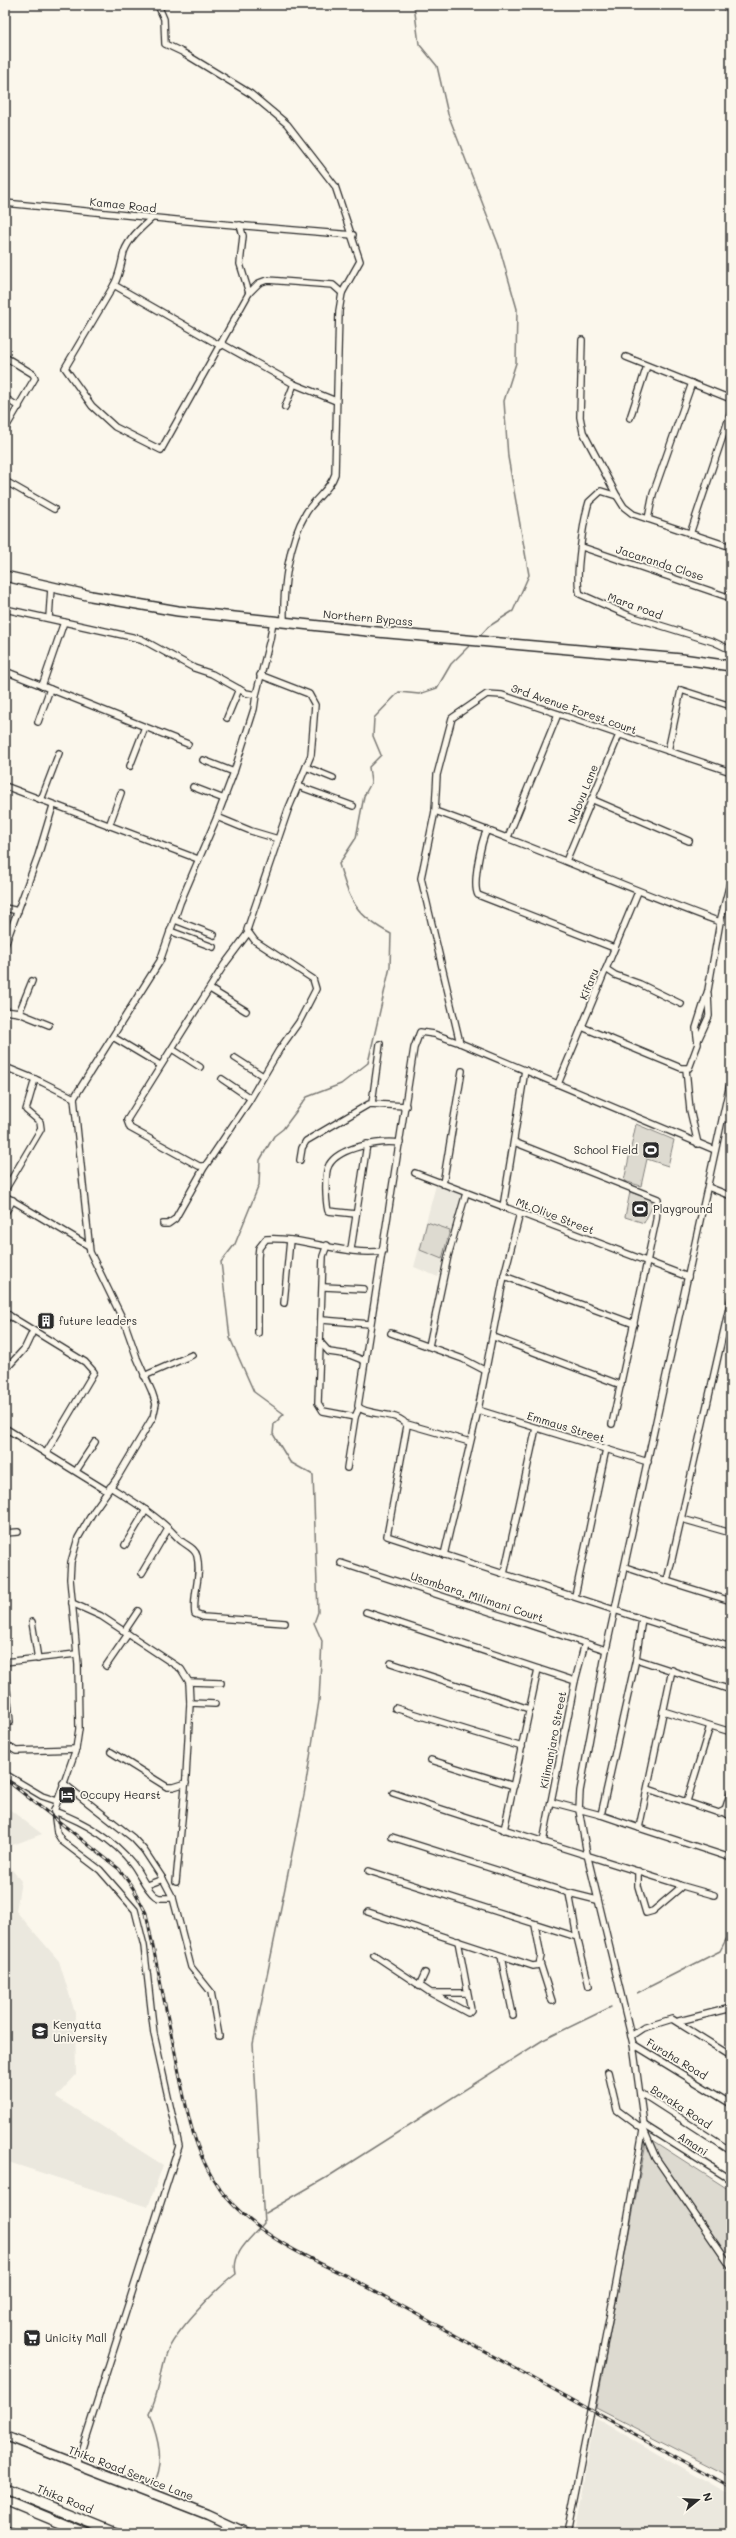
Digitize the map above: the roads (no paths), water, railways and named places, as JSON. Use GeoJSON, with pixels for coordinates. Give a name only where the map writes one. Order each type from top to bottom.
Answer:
{"type":"FeatureCollection","features":[{"type":"Feature","properties":{"kind":"main road","name":"Northern Bypass"},"geometry":{"type":"LineString","coordinates":[[5,576],[51,588],[134,605],[273,621],[731,666]]}},
{"type":"Feature","properties":{"kind":"main road","name":"Thika Road Service Lane"},"geometry":{"type":"LineString","coordinates":[[5,2436],[208,2515],[247,2533]]}},
{"type":"Feature","properties":{"kind":"main road","name":"Thika Road"},"geometry":{"type":"LineString","coordinates":[[5,2488],[115,2533]]}},
{"type":"Feature","properties":{"kind":"main road"},"geometry":{"type":"LineString","coordinates":[[5,2500],[85,2533]]}},
{"type":"Feature","properties":{"kind":"main road"},"geometry":{"type":"LineString","coordinates":[[5,2530],[11,2533]]}},
{"type":"Feature","properties":{"kind":"street"},"geometry":{"type":"LineString","coordinates":[[158,5],[165,24],[165,44],[182,52],[251,94],[287,124],[335,186],[353,235],[360,265],[342,293],[337,344],[335,474],[331,484],[306,513],[300,528],[288,566],[284,622]]}},
{"type":"Feature","properties":{"kind":"street"},"geometry":{"type":"LineString","coordinates":[[722,5],[731,9]]}},
{"type":"Feature","properties":{"kind":"street","name":"Kamae Road"},"geometry":{"type":"LineString","coordinates":[[5,203],[152,218],[353,235]]}},
{"type":"Feature","properties":{"kind":"street"},"geometry":{"type":"LineString","coordinates":[[152,218],[141,228],[125,250],[120,274],[65,368],[92,406],[115,427],[160,450],[181,411],[221,345],[249,293],[259,282],[267,280],[333,286],[342,293]]}},
{"type":"Feature","properties":{"kind":"street"},"geometry":{"type":"LineString","coordinates":[[240,225],[243,236],[240,264],[249,293]]}},
{"type":"Feature","properties":{"kind":"street"},"geometry":{"type":"LineString","coordinates":[[114,285],[294,384],[336,401]]}},
{"type":"Feature","properties":{"kind":"street"},"geometry":{"type":"LineString","coordinates":[[582,340],[582,426],[586,440],[617,496],[628,510],[690,534],[731,547]]}},
{"type":"Feature","properties":{"kind":"street"},"geometry":{"type":"LineString","coordinates":[[5,357],[33,374],[35,378],[5,429]]}},
{"type":"Feature","properties":{"kind":"street"},"geometry":{"type":"LineString","coordinates":[[626,357],[731,399]]}},
{"type":"Feature","properties":{"kind":"street"},"geometry":{"type":"LineString","coordinates":[[630,418],[647,366]]}},
{"type":"Feature","properties":{"kind":"street"},"geometry":{"type":"LineString","coordinates":[[648,518],[653,494],[692,383]]}},
{"type":"Feature","properties":{"kind":"street"},"geometry":{"type":"LineString","coordinates":[[285,407],[294,384]]}},
{"type":"Feature","properties":{"kind":"street"},"geometry":{"type":"LineString","coordinates":[[5,398],[19,407]]}},
{"type":"Feature","properties":{"kind":"street"},"geometry":{"type":"LineString","coordinates":[[690,534],[731,412]]}},
{"type":"Feature","properties":{"kind":"street"},"geometry":{"type":"LineString","coordinates":[[5,481],[54,510]]}},
{"type":"Feature","properties":{"kind":"street"},"geometry":{"type":"LineString","coordinates":[[582,547],[590,500],[602,491],[617,496]]}},
{"type":"Feature","properties":{"kind":"street","name":"Jacaranda Close"},"geometry":{"type":"LineString","coordinates":[[582,547],[731,598]]}},
{"type":"Feature","properties":{"kind":"street","name":"Mara road"},"geometry":{"type":"LineString","coordinates":[[582,547],[578,583],[582,596],[630,616],[714,642],[731,650]]}},
{"type":"Feature","properties":{"kind":"street"},"geometry":{"type":"LineString","coordinates":[[49,618],[51,588]]}},
{"type":"Feature","properties":{"kind":"street"},"geometry":{"type":"LineString","coordinates":[[5,609],[141,638],[194,668],[212,674],[239,689],[256,695]]}},
{"type":"Feature","properties":{"kind":"street"},"geometry":{"type":"LineString","coordinates":[[77,2464],[179,2143],[154,2034],[144,1946],[135,1910],[100,1870],[62,1840],[57,1833],[54,1811],[76,1749],[80,1729],[72,1603],[71,1562],[82,1532],[108,1489],[117,1478],[155,1412],[154,1397],[144,1376],[125,1324],[93,1259],[89,1246],[74,1098],[155,970],[234,772],[254,709],[260,675],[270,639],[273,621]]}},
{"type":"Feature","properties":{"kind":"street"},"geometry":{"type":"LineString","coordinates":[[42,686],[64,622]]}},
{"type":"Feature","properties":{"kind":"street"},"geometry":{"type":"LineString","coordinates":[[5,671],[188,744]]}},
{"type":"Feature","properties":{"kind":"street"},"geometry":{"type":"LineString","coordinates":[[205,1166],[193,1163],[128,1125],[127,1120],[155,1076],[160,1065],[172,1049],[224,965],[248,933],[248,926],[278,839],[311,755],[314,732],[314,700],[309,694],[300,689],[260,675]]}},
{"type":"Feature","properties":{"kind":"street"},"geometry":{"type":"LineString","coordinates":[[38,722],[50,689]]}},
{"type":"Feature","properties":{"kind":"street"},"geometry":{"type":"LineString","coordinates":[[228,718],[239,689]]}},
{"type":"Feature","properties":{"kind":"street"},"geometry":{"type":"LineString","coordinates":[[668,751],[681,690],[731,706]]}},
{"type":"Feature","properties":{"kind":"street","name":"3rd Avenue Forest court"},"geometry":{"type":"LineString","coordinates":[[460,1043],[421,878],[435,811],[437,775],[449,724],[456,714],[487,694],[510,697],[731,772]]}},
{"type":"Feature","properties":{"kind":"street"},"geometry":{"type":"LineString","coordinates":[[508,837],[558,714]]}},
{"type":"Feature","properties":{"kind":"street"},"geometry":{"type":"LineString","coordinates":[[130,766],[145,727]]}},
{"type":"Feature","properties":{"kind":"street","name":"Ndovu Lane"},"geometry":{"type":"LineString","coordinates":[[566,861],[619,735]]}},
{"type":"Feature","properties":{"kind":"street"},"geometry":{"type":"LineString","coordinates":[[41,800],[59,753]]}},
{"type":"Feature","properties":{"kind":"street"},"geometry":{"type":"LineString","coordinates":[[203,760],[234,772]]}},
{"type":"Feature","properties":{"kind":"street"},"geometry":{"type":"LineString","coordinates":[[306,768],[333,778]]}},
{"type":"Feature","properties":{"kind":"street"},"geometry":{"type":"LineString","coordinates":[[5,786],[53,806],[198,859]]}},
{"type":"Feature","properties":{"kind":"street"},"geometry":{"type":"LineString","coordinates":[[298,786],[353,806]]}},
{"type":"Feature","properties":{"kind":"street"},"geometry":{"type":"LineString","coordinates":[[193,787],[224,799]]}},
{"type":"Feature","properties":{"kind":"street"},"geometry":{"type":"LineString","coordinates":[[109,826],[121,793]]}},
{"type":"Feature","properties":{"kind":"street"},"geometry":{"type":"LineString","coordinates":[[591,799],[689,841]]}},
{"type":"Feature","properties":{"kind":"street"},"geometry":{"type":"LineString","coordinates":[[5,945],[53,806]]}},
{"type":"Feature","properties":{"kind":"street"},"geometry":{"type":"LineString","coordinates":[[435,811],[508,837],[638,892],[720,922]]}},
{"type":"Feature","properties":{"kind":"street"},"geometry":{"type":"LineString","coordinates":[[217,817],[251,831],[278,839]]}},
{"type":"Feature","properties":{"kind":"street"},"geometry":{"type":"LineString","coordinates":[[487,830],[482,844],[476,882],[478,895],[614,948]]}},
{"type":"Feature","properties":{"kind":"street"},"geometry":{"type":"LineString","coordinates":[[698,1040],[696,1028],[708,990],[720,922],[731,879]]}},
{"type":"Feature","properties":{"kind":"street","name":"Kifaru"},"geometry":{"type":"LineString","coordinates":[[558,1084],[638,892]]}},
{"type":"Feature","properties":{"kind":"street"},"geometry":{"type":"LineString","coordinates":[[5,908],[18,911]]}},
{"type":"Feature","properties":{"kind":"street"},"geometry":{"type":"LineString","coordinates":[[175,920],[214,935]]}},
{"type":"Feature","properties":{"kind":"street"},"geometry":{"type":"LineString","coordinates":[[170,931],[213,947]]}},
{"type":"Feature","properties":{"kind":"street"},"geometry":{"type":"LineString","coordinates":[[163,1224],[168,1224],[175,1219],[205,1166],[300,1022],[314,993],[316,984],[309,977],[255,941],[248,933]]}},
{"type":"Feature","properties":{"kind":"street"},"geometry":{"type":"LineString","coordinates":[[606,969],[681,1004]]}},
{"type":"Feature","properties":{"kind":"street"},"geometry":{"type":"LineString","coordinates":[[18,1013],[32,981]]}},
{"type":"Feature","properties":{"kind":"street"},"geometry":{"type":"LineString","coordinates":[[210,989],[246,1011]]}},
{"type":"Feature","properties":{"kind":"street"},"geometry":{"type":"LineString","coordinates":[[686,1069],[689,1068],[698,1040],[709,1016],[708,990]]}},
{"type":"Feature","properties":{"kind":"street"},"geometry":{"type":"LineString","coordinates":[[5,1011],[18,1013],[50,1025]]}},
{"type":"Feature","properties":{"kind":"street"},"geometry":{"type":"LineString","coordinates":[[582,1027],[686,1069]]}},
{"type":"Feature","properties":{"kind":"street"},"geometry":{"type":"LineString","coordinates":[[347,1468],[354,1417],[359,1408],[370,1324],[416,1040],[420,1032],[434,1034],[460,1043],[715,1150]]}},
{"type":"Feature","properties":{"kind":"street"},"geometry":{"type":"LineString","coordinates":[[112,1037],[160,1065]]}},
{"type":"Feature","properties":{"kind":"street"},"geometry":{"type":"LineString","coordinates":[[372,1103],[380,1044]]}},
{"type":"Feature","properties":{"kind":"street"},"geometry":{"type":"LineString","coordinates":[[172,1049],[200,1067]]}},
{"type":"Feature","properties":{"kind":"street"},"geometry":{"type":"LineString","coordinates":[[235,1058],[263,1076]]}},
{"type":"Feature","properties":{"kind":"street"},"geometry":{"type":"LineString","coordinates":[[5,1067],[35,1078],[74,1098]]}},
{"type":"Feature","properties":{"kind":"street"},"geometry":{"type":"LineString","coordinates":[[686,1069],[692,1124],[698,1144]]}},
{"type":"Feature","properties":{"kind":"street"},"geometry":{"type":"LineString","coordinates":[[503,1207],[525,1070]]}},
{"type":"Feature","properties":{"kind":"street"},"geometry":{"type":"LineString","coordinates":[[443,1184],[462,1071]]}},
{"type":"Feature","properties":{"kind":"street"},"geometry":{"type":"LineString","coordinates":[[5,1190],[41,1129],[40,1122],[26,1110],[35,1078]]}},
{"type":"Feature","properties":{"kind":"street"},"geometry":{"type":"LineString","coordinates":[[567,2533],[644,2127],[641,2093],[633,2044],[597,1900],[579,1810],[581,1780],[606,1650],[731,1079]]}},
{"type":"Feature","properties":{"kind":"street"},"geometry":{"type":"LineString","coordinates":[[222,1080],[250,1098]]}},
{"type":"Feature","properties":{"kind":"street"},"geometry":{"type":"LineString","coordinates":[[300,1160],[302,1148],[306,1141],[372,1103],[406,1106]]}},
{"type":"Feature","properties":{"kind":"street"},"geometry":{"type":"LineString","coordinates":[[723,1117],[731,1121]]}},
{"type":"Feature","properties":{"kind":"street"},"geometry":{"type":"LineString","coordinates":[[356,1214],[328,1211],[328,1168],[334,1160],[367,1144],[379,1142],[400,1143]]}},
{"type":"Feature","properties":{"kind":"street"},"geometry":{"type":"LineString","coordinates":[[514,1142],[658,1199],[647,1262],[612,1424]]}},
{"type":"Feature","properties":{"kind":"street"},"geometry":{"type":"LineString","coordinates":[[351,1249],[367,1144]]}},
{"type":"Feature","properties":{"kind":"street","name":"Mt.Olive Street"},"geometry":{"type":"LineString","coordinates":[[415,1173],[688,1277]]}},
{"type":"Feature","properties":{"kind":"street"},"geometry":{"type":"LineString","coordinates":[[708,1187],[731,1196]]}},
{"type":"Feature","properties":{"kind":"street"},"geometry":{"type":"LineString","coordinates":[[429,1346],[448,1256],[466,1193]]}},
{"type":"Feature","properties":{"kind":"street"},"geometry":{"type":"LineString","coordinates":[[5,1196],[89,1246]]}},
{"type":"Feature","properties":{"kind":"street"},"geometry":{"type":"LineString","coordinates":[[5,1214],[13,1200]]}},
{"type":"Feature","properties":{"kind":"street"},"geometry":{"type":"LineString","coordinates":[[444,1555],[494,1337],[504,1276],[520,1213]]}},
{"type":"Feature","properties":{"kind":"street"},"geometry":{"type":"LineString","coordinates":[[258,1333],[256,1285],[260,1248],[266,1239],[290,1240],[373,1253],[383,1251]]}},
{"type":"Feature","properties":{"kind":"street"},"geometry":{"type":"LineString","coordinates":[[284,1303],[290,1240]]}},
{"type":"Feature","properties":{"kind":"street"},"geometry":{"type":"LineString","coordinates":[[327,1245],[323,1256],[324,1287],[319,1407],[323,1411],[354,1417]]}},
{"type":"Feature","properties":{"kind":"street"},"geometry":{"type":"LineString","coordinates":[[504,1276],[634,1324]]}},
{"type":"Feature","properties":{"kind":"street"},"geometry":{"type":"LineString","coordinates":[[324,1287],[364,1289]]}},
{"type":"Feature","properties":{"kind":"street"},"geometry":{"type":"LineString","coordinates":[[667,1581],[731,1299]]}},
{"type":"Feature","properties":{"kind":"street"},"geometry":{"type":"LineString","coordinates":[[5,1321],[7,1314],[85,1362],[94,1372],[46,1453]]}},
{"type":"Feature","properties":{"kind":"street"},"geometry":{"type":"LineString","coordinates":[[322,1320],[370,1324]]}},
{"type":"Feature","properties":{"kind":"street"},"geometry":{"type":"LineString","coordinates":[[5,1370],[25,1348],[34,1331]]}},
{"type":"Feature","properties":{"kind":"street"},"geometry":{"type":"LineString","coordinates":[[391,1333],[429,1346],[486,1371]]}},
{"type":"Feature","properties":{"kind":"street"},"geometry":{"type":"LineString","coordinates":[[494,1337],[621,1385]]}},
{"type":"Feature","properties":{"kind":"street"},"geometry":{"type":"LineString","coordinates":[[321,1344],[329,1352],[350,1355],[365,1361]]}},
{"type":"Feature","properties":{"kind":"street"},"geometry":{"type":"LineString","coordinates":[[144,1376],[192,1355]]}},
{"type":"Feature","properties":{"kind":"street"},"geometry":{"type":"LineString","coordinates":[[359,1408],[380,1412],[407,1424],[470,1442]]}},
{"type":"Feature","properties":{"kind":"street","name":"Emmaus Street"},"geometry":{"type":"LineString","coordinates":[[478,1410],[648,1462]]}},
{"type":"Feature","properties":{"kind":"street"},"geometry":{"type":"LineString","coordinates":[[407,1424],[386,1535],[731,1647]]}},
{"type":"Feature","properties":{"kind":"street"},"geometry":{"type":"LineString","coordinates":[[5,1428],[76,1471],[146,1510],[197,1554],[198,1586],[194,1604],[195,1614],[203,1617],[285,1623]]}},
{"type":"Feature","properties":{"kind":"street"},"geometry":{"type":"LineString","coordinates":[[504,1574],[536,1428]]}},
{"type":"Feature","properties":{"kind":"street"},"geometry":{"type":"LineString","coordinates":[[76,1471],[95,1442]]}},
{"type":"Feature","properties":{"kind":"street"},"geometry":{"type":"LineString","coordinates":[[575,1596],[606,1449]]}},
{"type":"Feature","properties":{"kind":"street"},"geometry":{"type":"LineString","coordinates":[[125,1545],[146,1510]]}},
{"type":"Feature","properties":{"kind":"street"},"geometry":{"type":"LineString","coordinates":[[682,1519],[731,1533]]}},
{"type":"Feature","properties":{"kind":"street"},"geometry":{"type":"LineString","coordinates":[[142,1573],[168,1529]]}},
{"type":"Feature","properties":{"kind":"street"},"geometry":{"type":"LineString","coordinates":[[5,1532],[18,1532]]}},
{"type":"Feature","properties":{"kind":"street","name":"Usambara, Milimani Court"},"geometry":{"type":"LineString","coordinates":[[341,1563],[606,1650]]}},
{"type":"Feature","properties":{"kind":"street"},"geometry":{"type":"LineString","coordinates":[[625,1568],[731,1601]]}},
{"type":"Feature","properties":{"kind":"street"},"geometry":{"type":"LineString","coordinates":[[72,1603],[93,1612],[181,1669],[189,1682],[190,1703],[186,1783],[176,1882]]}},
{"type":"Feature","properties":{"kind":"street"},"geometry":{"type":"LineString","coordinates":[[106,1666],[138,1611]]}},
{"type":"Feature","properties":{"kind":"street"},"geometry":{"type":"LineString","coordinates":[[366,1612],[575,1681]]}},
{"type":"Feature","properties":{"kind":"street"},"geometry":{"type":"LineString","coordinates":[[601,1814],[636,1659],[642,1619]]}},
{"type":"Feature","properties":{"kind":"street"},"geometry":{"type":"LineString","coordinates":[[32,1622],[38,1659]]}},
{"type":"Feature","properties":{"kind":"street","name":"Kilimanjaro Street"},"geometry":{"type":"LineString","coordinates":[[543,1842],[575,1681],[585,1642]]}},
{"type":"Feature","properties":{"kind":"street"},"geometry":{"type":"LineString","coordinates":[[5,1662],[76,1654]]}},
{"type":"Feature","properties":{"kind":"street"},"geometry":{"type":"LineString","coordinates":[[636,1659],[731,1690]]}},
{"type":"Feature","properties":{"kind":"street"},"geometry":{"type":"LineString","coordinates":[[391,1663],[529,1709]]}},
{"type":"Feature","properties":{"kind":"street"},"geometry":{"type":"LineString","coordinates":[[5,1668],[10,1722]]}},
{"type":"Feature","properties":{"kind":"street"},"geometry":{"type":"LineString","coordinates":[[504,1830],[538,1669]]}},
{"type":"Feature","properties":{"kind":"street"},"geometry":{"type":"LineString","coordinates":[[639,1828],[672,1670]]}},
{"type":"Feature","properties":{"kind":"street"},"geometry":{"type":"LineString","coordinates":[[189,1682],[221,1682]]}},
{"type":"Feature","properties":{"kind":"street"},"geometry":{"type":"LineString","coordinates":[[190,1703],[215,1704]]}},
{"type":"Feature","properties":{"kind":"street"},"geometry":{"type":"LineString","coordinates":[[395,1708],[522,1747]]}},
{"type":"Feature","properties":{"kind":"street"},"geometry":{"type":"LineString","coordinates":[[664,1711],[731,1732]]}},
{"type":"Feature","properties":{"kind":"street"},"geometry":{"type":"LineString","coordinates":[[687,1801],[710,1726]]}},
{"type":"Feature","properties":{"kind":"street"},"geometry":{"type":"LineString","coordinates":[[5,1744],[16,1751],[76,1749]]}},
{"type":"Feature","properties":{"kind":"street"},"geometry":{"type":"LineString","coordinates":[[111,1752],[167,1787],[173,1787],[186,1783]]}},
{"type":"Feature","properties":{"kind":"street"},"geometry":{"type":"LineString","coordinates":[[431,1760],[514,1786]]}},
{"type":"Feature","properties":{"kind":"street"},"geometry":{"type":"LineString","coordinates":[[5,1774],[42,1796],[57,1801]]}},
{"type":"Feature","properties":{"kind":"street"},"geometry":{"type":"LineString","coordinates":[[63,1783],[137,1842],[163,1879],[173,1898],[191,1967],[211,1992],[219,2036]]}},
{"type":"Feature","properties":{"kind":"street"},"geometry":{"type":"LineString","coordinates":[[648,1789],[731,1816]]}},
{"type":"Feature","properties":{"kind":"street"},"geometry":{"type":"LineString","coordinates":[[722,1812],[731,1791]]}},
{"type":"Feature","properties":{"kind":"street"},"geometry":{"type":"LineString","coordinates":[[393,1793],[504,1830],[587,1854],[679,1885],[714,1895]]}},
{"type":"Feature","properties":{"kind":"street"},"geometry":{"type":"LineString","coordinates":[[551,1802],[579,1810],[601,1814],[731,1858]]}},
{"type":"Feature","properties":{"kind":"street"},"geometry":{"type":"LineString","coordinates":[[54,1811],[111,1841],[132,1863],[151,1893],[159,1898],[173,1898]]}},
{"type":"Feature","properties":{"kind":"street"},"geometry":{"type":"LineString","coordinates":[[392,1837],[570,1893],[597,1900]]}},
{"type":"Feature","properties":{"kind":"street"},"geometry":{"type":"LineString","coordinates":[[369,1870],[535,1925],[577,1937]]}},
{"type":"Feature","properties":{"kind":"street"},"geometry":{"type":"LineString","coordinates":[[638,1871],[638,1886],[646,1913],[653,1911],[678,1891],[679,1885]]}},
{"type":"Feature","properties":{"kind":"street"},"geometry":{"type":"LineString","coordinates":[[147,1885],[163,1879]]}},
{"type":"Feature","properties":{"kind":"street"},"geometry":{"type":"LineString","coordinates":[[570,1893],[577,1937],[589,1986]]}},
{"type":"Feature","properties":{"kind":"street"},"geometry":{"type":"LineString","coordinates":[[368,1912],[526,1965],[537,1966],[540,1963]]}},
{"type":"Feature","properties":{"kind":"street"},"geometry":{"type":"LineString","coordinates":[[535,1925],[541,1951],[540,1963],[552,2001]]}},
{"type":"Feature","properties":{"kind":"street"},"geometry":{"type":"LineString","coordinates":[[374,1955],[419,1986],[468,2013],[472,2010],[467,1993],[458,1942]]}},
{"type":"Feature","properties":{"kind":"street"},"geometry":{"type":"LineString","coordinates":[[501,1956],[513,2015]]}},
{"type":"Feature","properties":{"kind":"street"},"geometry":{"type":"LineString","coordinates":[[419,1986],[425,1973]]}},
{"type":"Feature","properties":{"kind":"street"},"geometry":{"type":"LineString","coordinates":[[431,1993],[467,1993]]}},
{"type":"Feature","properties":{"kind":"street"},"geometry":{"type":"LineString","coordinates":[[679,2021],[731,2008]]}},
{"type":"Feature","properties":{"kind":"street"},"geometry":{"type":"LineString","coordinates":[[631,2036],[644,2028],[672,2019],[679,2021],[731,2056]]}},
{"type":"Feature","properties":{"kind":"street","name":"Furaha Road"},"geometry":{"type":"LineString","coordinates":[[633,2044],[731,2104]]}},
{"type":"Feature","properties":{"kind":"street","name":"Amani"},"geometry":{"type":"LineString","coordinates":[[608,2072],[617,2110],[731,2180]]}},
{"type":"Feature","properties":{"kind":"street","name":"Baraka Road"},"geometry":{"type":"LineString","coordinates":[[641,2093],[731,2151]]}},
{"type":"Feature","properties":{"kind":"street"},"geometry":{"type":"LineString","coordinates":[[644,2127],[656,2158],[731,2267]]}},
{"type":"Feature","properties":{"kind":"waterway"},"geometry":{"type":"LineString","coordinates":[[414,5],[419,44],[437,66],[448,114],[499,246],[517,309],[516,363],[504,401],[508,457],[529,575],[513,611],[488,627],[478,638]]}},
{"type":"Feature","properties":{"kind":"waterway"},"geometry":{"type":"LineString","coordinates":[[152,2487],[158,2469],[159,2451],[156,2433],[149,2414],[153,2406],[166,2355],[170,2346],[186,2323],[218,2289],[236,2274],[235,2266],[239,2252],[264,2223],[253,2044],[304,1795],[319,1701],[322,1641],[314,1623],[318,1612],[313,1475],[290,1462],[273,1434],[274,1424],[284,1414],[254,1392],[230,1338],[221,1262],[235,1244],[259,1185],[260,1160],[274,1136],[283,1129],[307,1097],[341,1084],[368,1063],[390,967],[391,934],[369,920],[356,906],[347,888],[339,864],[356,838],[364,796],[371,783],[369,767],[381,755],[373,736],[374,718],[399,692],[419,694],[437,688],[451,664],[471,644]]}},
{"type":"Feature","properties":{"kind":"waterway"},"geometry":{"type":"LineString","coordinates":[[637,1993],[720,1951],[731,1930]]}},
{"type":"Feature","properties":{"kind":"waterway"},"geometry":{"type":"LineString","coordinates":[[265,2213],[329,2176],[543,2040],[611,2007]]}},
{"type":"Feature","properties":{"kind":"railway"},"geometry":{"type":"LineString","coordinates":[[5,1779],[119,1869],[133,1888],[146,1913],[190,2124],[204,2163],[214,2181],[226,2197],[239,2210],[253,2223],[283,2243],[315,2261],[349,2277],[731,2487]]}},
{"type":"Feature","properties":{"kind":"place","name":"School Field"},"geometry":{"type":"Point","coordinates":[651,1150]}},
{"type":"Feature","properties":{"kind":"place","name":"Playground"},"geometry":{"type":"Point","coordinates":[640,1209]}},
{"type":"Feature","properties":{"kind":"place","name":"future leaders"},"geometry":{"type":"Point","coordinates":[46,1321]}},
{"type":"Feature","properties":{"kind":"place","name":"Occupy Hearst"},"geometry":{"type":"Point","coordinates":[67,1795]}},
{"type":"Feature","properties":{"kind":"place","name":"Kenyatta University"},"geometry":{"type":"Point","coordinates":[40,2031]}},
{"type":"Feature","properties":{"kind":"place","name":"Unicity Mall"},"geometry":{"type":"Point","coordinates":[32,2338]}}]}
